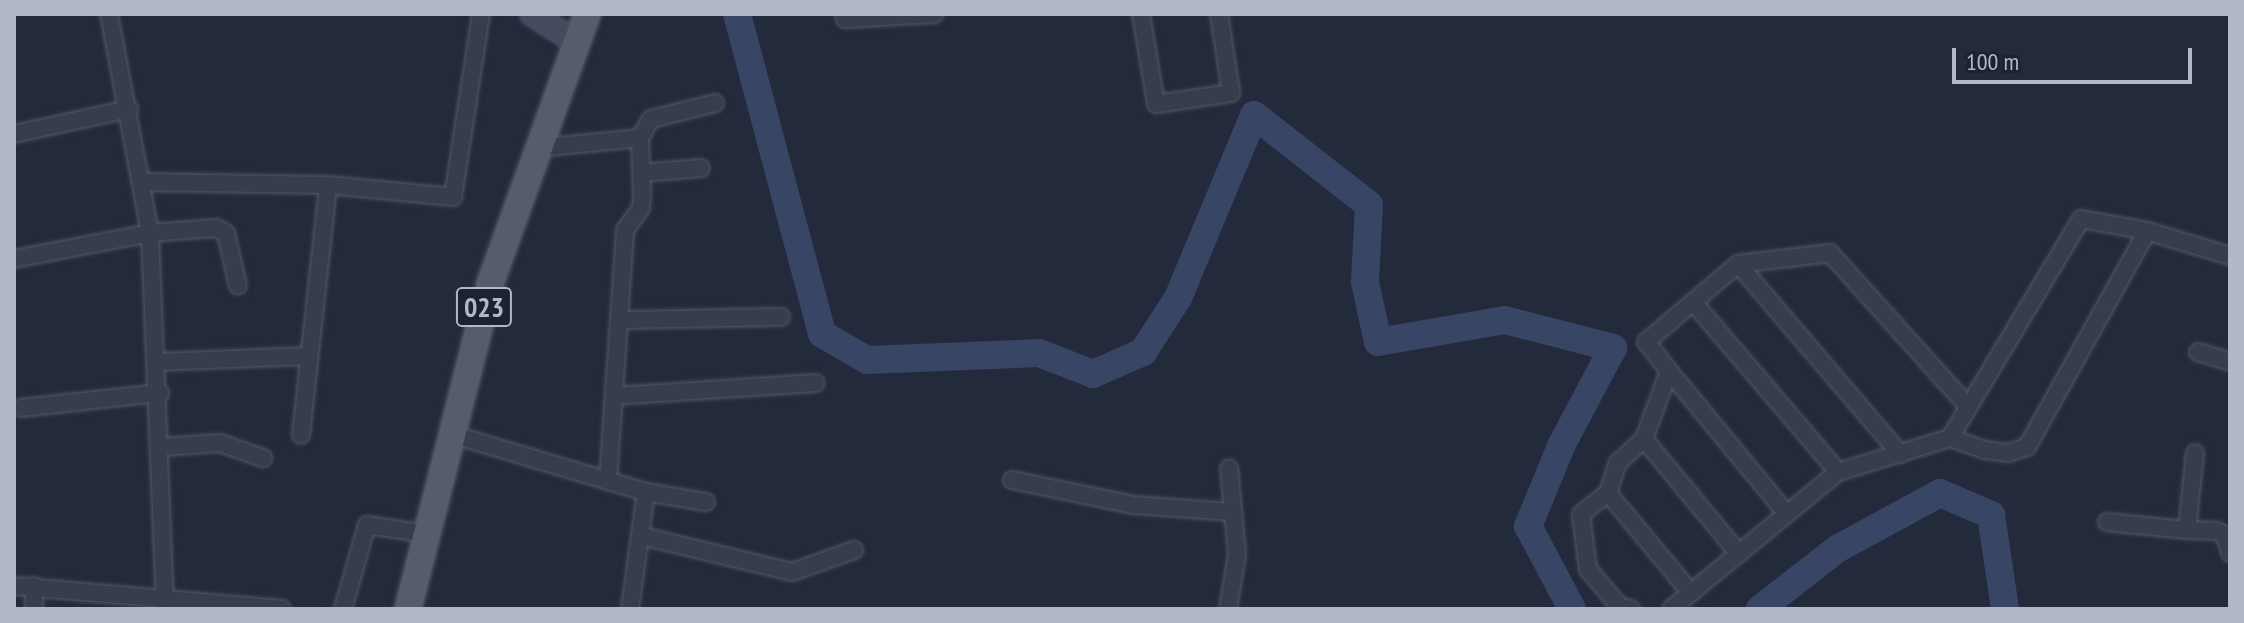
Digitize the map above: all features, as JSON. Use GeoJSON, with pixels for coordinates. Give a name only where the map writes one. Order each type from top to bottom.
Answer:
{"type":"FeatureCollection","features":[{"type":"Feature","properties":{"kind":"main road","name":"023"},"geometry":{"type":"LineString","coordinates":[[408,609],[509,220],[587,14]]}},
{"type":"Feature","properties":{"kind":"street"},"geometry":{"type":"LineString","coordinates":[[109,14],[143,182],[150,233],[160,393],[165,603]]}},
{"type":"Feature","properties":{"kind":"street"},"geometry":{"type":"LineString","coordinates":[[143,182],[328,185],[453,197],[481,14]]}},
{"type":"Feature","properties":{"kind":"street"},"geometry":{"type":"LineString","coordinates":[[532,14],[576,42]]}},
{"type":"Feature","properties":{"kind":"street"},"geometry":{"type":"LineString","coordinates":[[844,14],[845,19],[935,14]]}},
{"type":"Feature","properties":{"kind":"street"},"geometry":{"type":"LineString","coordinates":[[1141,14],[1156,104],[1231,93],[1219,14]]}},
{"type":"Feature","properties":{"kind":"street"},"geometry":{"type":"LineString","coordinates":[[608,481],[625,230],[641,208],[640,138],[651,119],[715,103]]}},
{"type":"Feature","properties":{"kind":"street"},"geometry":{"type":"LineString","coordinates":[[14,134],[129,109]]}},
{"type":"Feature","properties":{"kind":"street"},"geometry":{"type":"LineString","coordinates":[[538,148],[640,138]]}},
{"type":"Feature","properties":{"kind":"street"},"geometry":{"type":"LineString","coordinates":[[642,173],[701,168]]}},
{"type":"Feature","properties":{"kind":"street"},"geometry":{"type":"LineString","coordinates":[[301,435],[307,356],[328,185]]}},
{"type":"Feature","properties":{"kind":"street"},"geometry":{"type":"LineString","coordinates":[[1950,438],[2081,219],[2147,231],[2230,256]]}},
{"type":"Feature","properties":{"kind":"street"},"geometry":{"type":"LineString","coordinates":[[14,259],[150,233],[222,229],[238,286]]}},
{"type":"Feature","properties":{"kind":"street"},"geometry":{"type":"LineString","coordinates":[[1671,609],[1838,472],[1950,438],[1984,450],[2008,453],[2027,447],[2147,231]]}},
{"type":"Feature","properties":{"kind":"street"},"geometry":{"type":"LineString","coordinates":[[1787,514],[1646,342],[1738,264],[1830,253],[1968,406]]}},
{"type":"Feature","properties":{"kind":"street"},"geometry":{"type":"LineString","coordinates":[[1738,264],[1900,454]]}},
{"type":"Feature","properties":{"kind":"street"},"geometry":{"type":"LineString","coordinates":[[1693,302],[1838,472]]}},
{"type":"Feature","properties":{"kind":"street"},"geometry":{"type":"LineString","coordinates":[[620,320],[781,317]]}},
{"type":"Feature","properties":{"kind":"street"},"geometry":{"type":"LineString","coordinates":[[2198,352],[2230,362]]}},
{"type":"Feature","properties":{"kind":"street"},"geometry":{"type":"LineString","coordinates":[[158,362],[307,356]]}},
{"type":"Feature","properties":{"kind":"street"},"geometry":{"type":"LineString","coordinates":[[1631,609],[1620,607],[1588,569],[1581,514],[1608,493],[1618,463],[1644,439],[1669,371]]}},
{"type":"Feature","properties":{"kind":"street"},"geometry":{"type":"LineString","coordinates":[[614,396],[816,383]]}},
{"type":"Feature","properties":{"kind":"street"},"geometry":{"type":"LineString","coordinates":[[21,408],[160,393]]}},
{"type":"Feature","properties":{"kind":"street"},"geometry":{"type":"LineString","coordinates":[[451,434],[646,492],[706,502]]}},
{"type":"Feature","properties":{"kind":"street"},"geometry":{"type":"LineString","coordinates":[[1644,439],[1739,554]]}},
{"type":"Feature","properties":{"kind":"street"},"geometry":{"type":"LineString","coordinates":[[161,447],[220,443],[263,458]]}},
{"type":"Feature","properties":{"kind":"street"},"geometry":{"type":"LineString","coordinates":[[2187,530],[2195,453]]}},
{"type":"Feature","properties":{"kind":"street"},"geometry":{"type":"LineString","coordinates":[[1228,609],[1237,554],[1229,468]]}},
{"type":"Feature","properties":{"kind":"street"},"geometry":{"type":"LineString","coordinates":[[1012,480],[1134,505],[1232,512]]}},
{"type":"Feature","properties":{"kind":"street"},"geometry":{"type":"LineString","coordinates":[[630,609],[646,492]]}},
{"type":"Feature","properties":{"kind":"street"},"geometry":{"type":"LineString","coordinates":[[1608,493],[1691,593]]}},
{"type":"Feature","properties":{"kind":"street"},"geometry":{"type":"LineString","coordinates":[[2107,522],[2217,531],[2229,545]]}},
{"type":"Feature","properties":{"kind":"street"},"geometry":{"type":"LineString","coordinates":[[343,609],[367,525],[428,534]]}},
{"type":"Feature","properties":{"kind":"street"},"geometry":{"type":"LineString","coordinates":[[642,536],[792,572],[854,550]]}},
{"type":"Feature","properties":{"kind":"street"},"geometry":{"type":"LineString","coordinates":[[14,586],[165,603],[282,609]]}},
{"type":"Feature","properties":{"kind":"street"},"geometry":{"type":"LineString","coordinates":[[34,586],[34,609]]}},
{"type":"Feature","properties":{"kind":"waterway"},"geometry":{"type":"LineString","coordinates":[[737,14],[822,334],[867,360],[1039,353],[1093,374],[1143,352],[1178,298],[1254,115],[1369,205],[1365,282],[1378,342],[1505,320],[1613,348],[1562,444],[1528,526],[1572,609]]}},
{"type":"Feature","properties":{"kind":"waterway"},"geometry":{"type":"LineString","coordinates":[[1760,609],[1837,549],[1940,493],[1991,515],[2005,609]]}}]}
